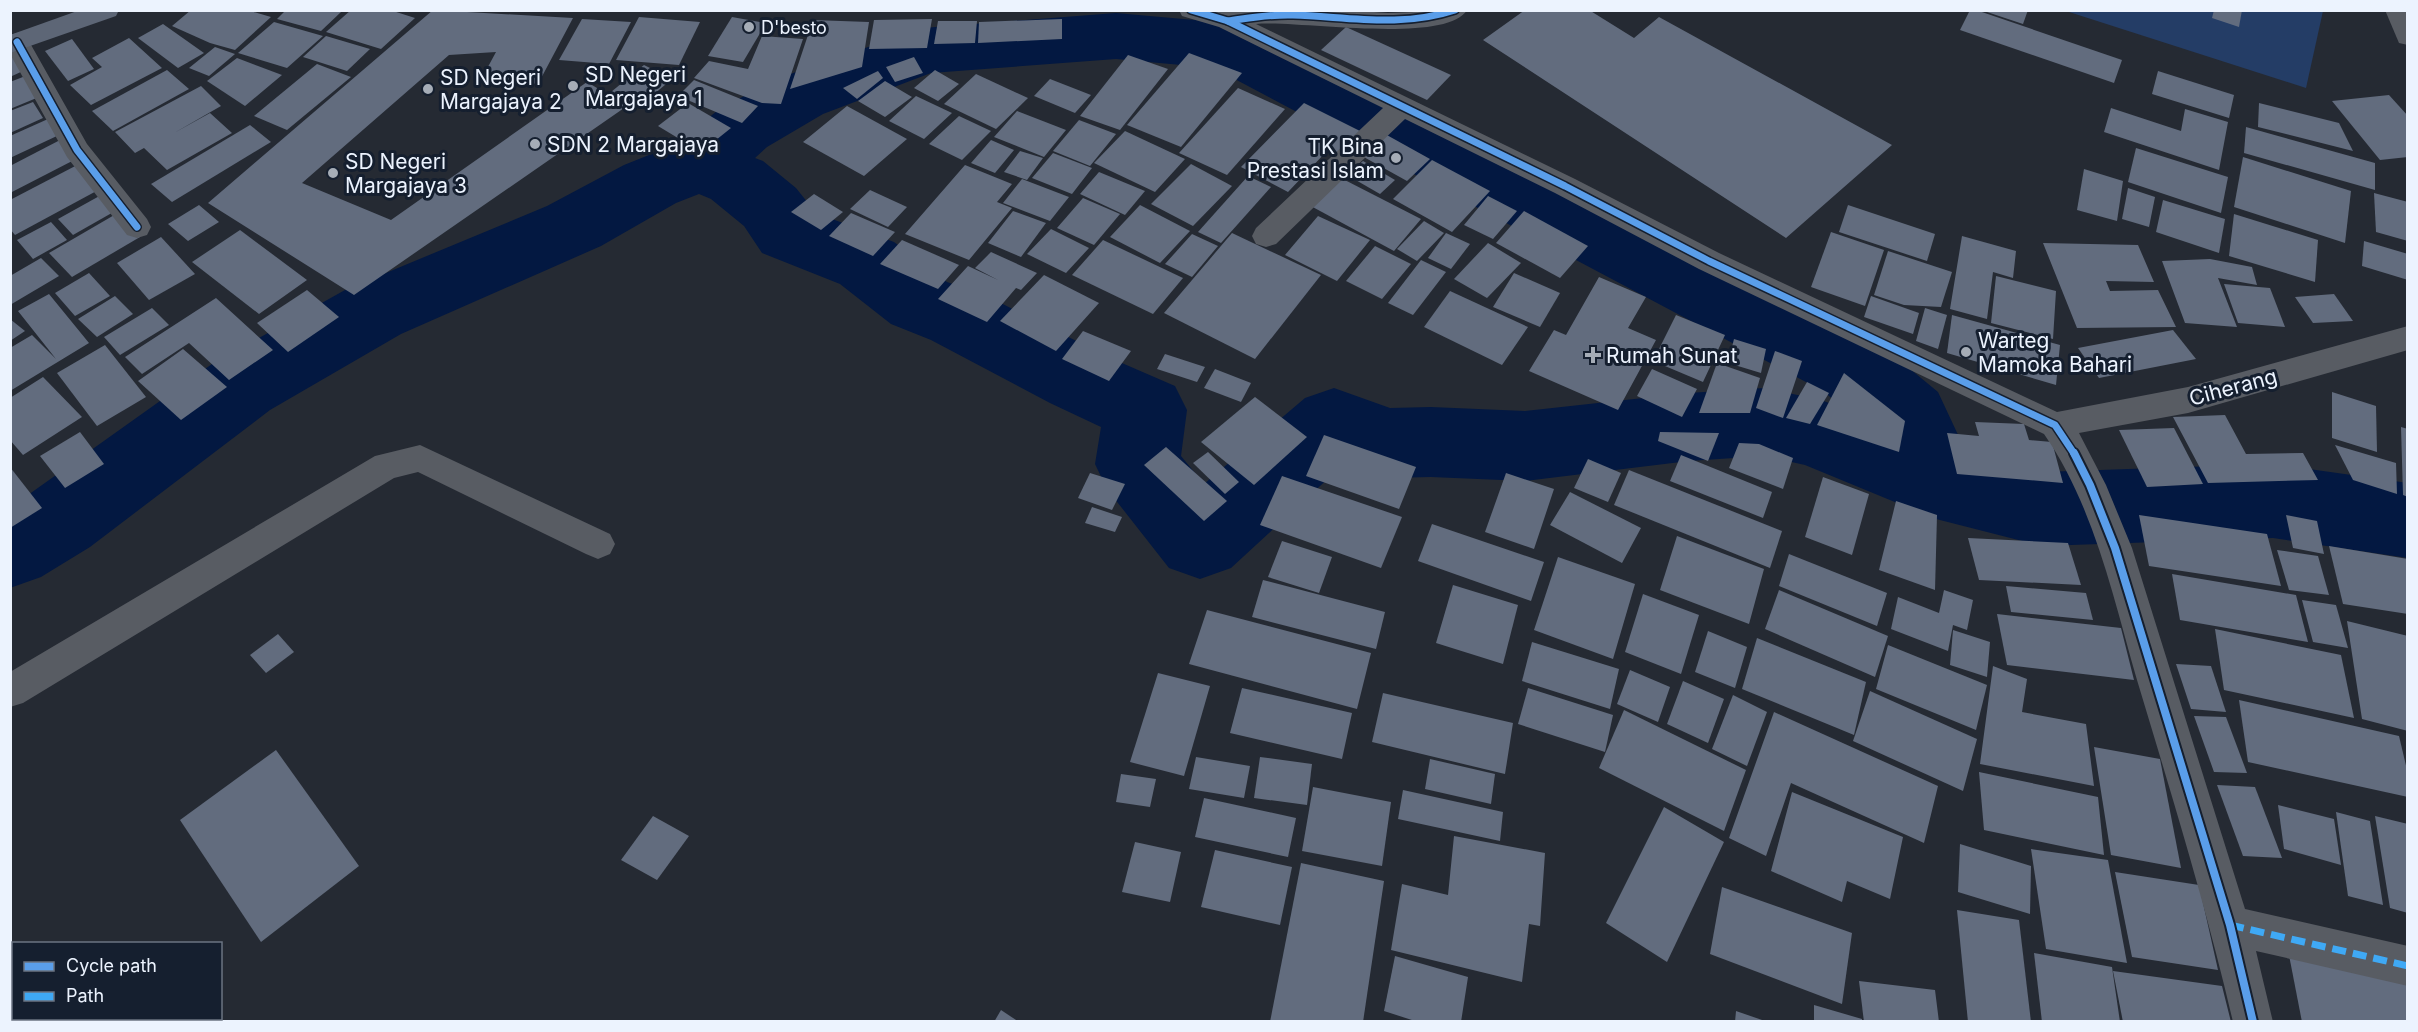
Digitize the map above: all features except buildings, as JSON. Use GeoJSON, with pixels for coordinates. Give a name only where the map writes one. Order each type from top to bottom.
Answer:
{"type":"FeatureCollection","features":[{"type":"Feature","properties":{"kind":"highway"},"geometry":{"type":"LineString","coordinates":[[14,43],[107,10]]}},
{"type":"Feature","properties":{"kind":"street"},"geometry":{"type":"LineString","coordinates":[[1191,10],[1228,21],[1390,118],[1564,186],[1709,261],[2055,425],[2066,439],[2102,515],[2230,925],[2253,1022]]}},
{"type":"Feature","properties":{"kind":"street"},"geometry":{"type":"LineString","coordinates":[[1228,21],[1269,15],[1402,21],[1438,18],[1455,10]]}},
{"type":"Feature","properties":{"kind":"street"},"geometry":{"type":"LineString","coordinates":[[2397,10],[2408,38]]}},
{"type":"Feature","properties":{"kind":"street"},"geometry":{"type":"LineString","coordinates":[[14,43],[77,150],[137,227]]}},
{"type":"Feature","properties":{"kind":"street"},"geometry":{"type":"LineString","coordinates":[[1266,236],[1390,118]]}},
{"type":"Feature","properties":{"kind":"street","name":"Ciherang"},"geometry":{"type":"LineString","coordinates":[[2055,425],[2188,400],[2408,338]]}},
{"type":"Feature","properties":{"kind":"street"},"geometry":{"type":"LineString","coordinates":[[10,691],[386,466],[420,458],[598,544]]}},
{"type":"Feature","properties":{"kind":"street"},"geometry":{"type":"LineString","coordinates":[[2230,925],[2408,966]]}},
{"type":"Feature","properties":{"kind":"shaded area"},"geometry":{"type":"Polygon","coordinates":[[[2066,11],[2323,11],[2306,88],[2066,11]]]}},
{"type":"Feature","properties":{"kind":"waterway"},"geometry":{"type":"LineString","coordinates":[[700,164],[742,129],[798,97],[923,51],[1116,36],[1228,46],[1852,368],[1909,416],[1936,483]]}},
{"type":"Feature","properties":{"kind":"waterway"},"geometry":{"type":"LineString","coordinates":[[10,550],[59,521],[241,387],[373,312],[574,226],[650,184],[700,164]]}},
{"type":"Feature","properties":{"kind":"waterway"},"geometry":{"type":"LineString","coordinates":[[700,164],[737,180],[770,207],[789,233],[867,263],[919,303],[959,318],[1079,380],[1146,410],[1137,464],[1200,541],[1334,422],[1387,443],[1431,442],[1525,446],[1689,427],[1764,422],[1817,433],[1936,483]]}},
{"type":"Feature","properties":{"kind":"waterway"},"geometry":{"type":"LineString","coordinates":[[1936,483],[2042,509],[2273,501],[2408,521]]}},
{"type":"Feature","properties":{"kind":"marked path"},"geometry":{"type":"LineString","coordinates":[[2230,925],[2408,966]]}},
{"type":"Feature","properties":{"kind":"cycle path"},"geometry":{"type":"LineString","coordinates":[[1191,10],[1228,21],[1565,186],[1709,261],[2055,425],[2082,469],[2115,548],[2230,925],[2253,1022]]}},
{"type":"Feature","properties":{"kind":"cycle path"},"geometry":{"type":"LineString","coordinates":[[1228,21],[1260,16],[1292,15],[1364,20],[1411,20],[1434,17],[1455,10]]}},
{"type":"Feature","properties":{"kind":"cycle path"},"geometry":{"type":"LineString","coordinates":[[17,42],[77,150],[137,227]]}},
{"type":"Feature","properties":{"kind":"place","name":"D'besto"},"geometry":{"type":"Point","coordinates":[749,27]}},
{"type":"Feature","properties":{"kind":"place","name":"SD Negeri Margajaya 1"},"geometry":{"type":"Point","coordinates":[573,86]}},
{"type":"Feature","properties":{"kind":"place","name":"SD Negeri Margajaya 2"},"geometry":{"type":"Point","coordinates":[428,89]}},
{"type":"Feature","properties":{"kind":"place","name":"SDN 2 Margajaya"},"geometry":{"type":"Point","coordinates":[535,144]}},
{"type":"Feature","properties":{"kind":"place","name":"TK Bina Prestasi Islam"},"geometry":{"type":"Point","coordinates":[1396,158]}},
{"type":"Feature","properties":{"kind":"place","name":"SD Negeri Margajaya 3"},"geometry":{"type":"Point","coordinates":[333,173]}},
{"type":"Feature","properties":{"kind":"place","name":"Warteg Mamoka Bahari"},"geometry":{"type":"Point","coordinates":[1966,352]}},
{"type":"Feature","properties":{"kind":"place","name":"Rumah Sunat"},"geometry":{"type":"Point","coordinates":[1593,355]}}]}
